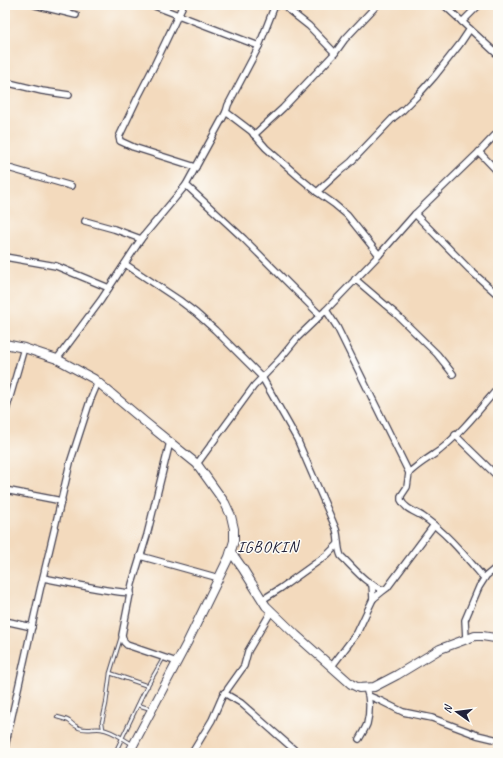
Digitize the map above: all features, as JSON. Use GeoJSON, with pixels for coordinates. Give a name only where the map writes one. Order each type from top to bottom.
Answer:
{"type":"FeatureCollection","features":[{"type":"Feature","properties":{"kind":"main road"},"geometry":{"type":"LineString","coordinates":[[5,344],[24,348],[57,359],[98,382],[197,464],[225,503],[231,516],[234,529],[234,541],[231,552],[177,662],[129,753]]}},
{"type":"Feature","properties":{"kind":"main road"},"geometry":{"type":"LineString","coordinates":[[231,552],[271,612],[351,684],[367,692],[440,649],[475,636],[498,639]]}},
{"type":"Feature","properties":{"kind":"street"},"geometry":{"type":"LineString","coordinates":[[35,5],[76,15]]}},
{"type":"Feature","properties":{"kind":"street"},"geometry":{"type":"LineString","coordinates":[[152,5],[259,46]]}},
{"type":"Feature","properties":{"kind":"street"},"geometry":{"type":"LineString","coordinates":[[183,5],[119,137],[120,141],[133,147],[196,167]]}},
{"type":"Feature","properties":{"kind":"street"},"geometry":{"type":"LineString","coordinates":[[57,359],[101,300],[141,239],[186,185],[226,112],[228,105],[259,46],[275,5]]}},
{"type":"Feature","properties":{"kind":"street"},"geometry":{"type":"LineString","coordinates":[[284,5],[309,26],[334,53]]}},
{"type":"Feature","properties":{"kind":"street"},"geometry":{"type":"LineString","coordinates":[[254,135],[283,108],[377,5]]}},
{"type":"Feature","properties":{"kind":"street"},"geometry":{"type":"LineString","coordinates":[[444,5],[498,56]]}},
{"type":"Feature","properties":{"kind":"street"},"geometry":{"type":"LineString","coordinates":[[462,22],[479,5]]}},
{"type":"Feature","properties":{"kind":"street"},"geometry":{"type":"LineString","coordinates":[[317,192],[351,162],[394,117],[417,96],[434,77],[470,30]]}},
{"type":"Feature","properties":{"kind":"street"},"geometry":{"type":"LineString","coordinates":[[5,82],[42,91],[69,95]]}},
{"type":"Feature","properties":{"kind":"street"},"geometry":{"type":"LineString","coordinates":[[226,112],[251,131],[266,148],[317,192],[347,215],[379,255]]}},
{"type":"Feature","properties":{"kind":"street"},"geometry":{"type":"LineString","coordinates":[[197,464],[254,386],[280,359],[298,337],[379,255],[415,214],[498,132]]}},
{"type":"Feature","properties":{"kind":"street"},"geometry":{"type":"LineString","coordinates":[[479,152],[498,172]]}},
{"type":"Feature","properties":{"kind":"street"},"geometry":{"type":"LineString","coordinates":[[5,167],[71,186]]}},
{"type":"Feature","properties":{"kind":"street"},"geometry":{"type":"LineString","coordinates":[[186,185],[244,239],[320,315]]}},
{"type":"Feature","properties":{"kind":"street"},"geometry":{"type":"LineString","coordinates":[[415,214],[498,296]]}},
{"type":"Feature","properties":{"kind":"street"},"geometry":{"type":"LineString","coordinates":[[85,221],[114,229],[141,239]]}},
{"type":"Feature","properties":{"kind":"street"},"geometry":{"type":"LineString","coordinates":[[5,257],[56,266],[109,288]]}},
{"type":"Feature","properties":{"kind":"street"},"geometry":{"type":"LineString","coordinates":[[125,264],[196,313],[262,377],[297,439],[336,529],[338,535],[338,550],[341,556],[372,584],[384,590]]}},
{"type":"Feature","properties":{"kind":"street"},"geometry":{"type":"LineString","coordinates":[[355,279],[396,314],[437,354],[453,374]]}},
{"type":"Feature","properties":{"kind":"street"},"geometry":{"type":"LineString","coordinates":[[326,310],[337,327],[409,472],[407,487],[400,500],[406,507],[434,525],[458,548],[484,578]]}},
{"type":"Feature","properties":{"kind":"street"},"geometry":{"type":"LineString","coordinates":[[5,414],[24,348]]}},
{"type":"Feature","properties":{"kind":"street"},"geometry":{"type":"LineString","coordinates":[[5,747],[70,463],[90,401],[98,382]]}},
{"type":"Feature","properties":{"kind":"street"},"geometry":{"type":"LineString","coordinates":[[409,472],[439,451],[498,388]]}},
{"type":"Feature","properties":{"kind":"street"},"geometry":{"type":"LineString","coordinates":[[455,435],[498,477]]}},
{"type":"Feature","properties":{"kind":"street"},"geometry":{"type":"LineString","coordinates":[[170,442],[155,505],[132,584],[122,635],[124,642],[127,645],[177,662]]}},
{"type":"Feature","properties":{"kind":"street"},"geometry":{"type":"LineString","coordinates":[[5,490],[62,501]]}},
{"type":"Feature","properties":{"kind":"street"},"geometry":{"type":"LineString","coordinates":[[332,666],[358,633],[373,599],[387,588],[434,525]]}},
{"type":"Feature","properties":{"kind":"street"},"geometry":{"type":"LineString","coordinates":[[262,600],[327,555],[338,544]]}},
{"type":"Feature","properties":{"kind":"street"},"geometry":{"type":"LineString","coordinates":[[140,556],[218,578]]}},
{"type":"Feature","properties":{"kind":"street"},"geometry":{"type":"LineString","coordinates":[[466,639],[465,620],[479,587],[484,578],[498,566]]}},
{"type":"Feature","properties":{"kind":"street"},"geometry":{"type":"LineString","coordinates":[[43,578],[130,593]]}},
{"type":"Feature","properties":{"kind":"street"},"geometry":{"type":"LineString","coordinates":[[372,584],[373,599]]}},
{"type":"Feature","properties":{"kind":"street"},"geometry":{"type":"LineString","coordinates":[[192,753],[212,720],[224,693],[244,666],[248,651],[271,612]]}},
{"type":"Feature","properties":{"kind":"street"},"geometry":{"type":"LineString","coordinates":[[5,621],[32,627]]}},
{"type":"Feature","properties":{"kind":"street"},"geometry":{"type":"LineString","coordinates":[[359,739],[366,725],[369,710],[367,692]]}},
{"type":"Feature","properties":{"kind":"street"},"geometry":{"type":"LineString","coordinates":[[367,692],[402,712],[432,718],[477,735],[498,740]]}},
{"type":"Feature","properties":{"kind":"street"},"geometry":{"type":"LineString","coordinates":[[224,693],[241,703],[298,753]]}},
{"type":"Feature","properties":{"kind":"lane"},"geometry":{"type":"LineString","coordinates":[[103,729],[102,722],[110,673],[122,635]]}},
{"type":"Feature","properties":{"kind":"lane"},"geometry":{"type":"LineString","coordinates":[[118,647],[127,645]]}},
{"type":"Feature","properties":{"kind":"lane"},"geometry":{"type":"LineString","coordinates":[[114,753],[164,657]]}},
{"type":"Feature","properties":{"kind":"lane"},"geometry":{"type":"LineString","coordinates":[[110,673],[148,686]]}},
{"type":"Feature","properties":{"kind":"lane"},"geometry":{"type":"LineString","coordinates":[[138,705],[152,710]]}},
{"type":"Feature","properties":{"kind":"lane"},"geometry":{"type":"LineString","coordinates":[[57,717],[81,728],[90,730],[103,729],[134,745]]}},
{"type":"Feature","properties":{"kind":"district","name":"IGBOKIN"},"geometry":{"type":"Point","coordinates":[268,547]}}]}
